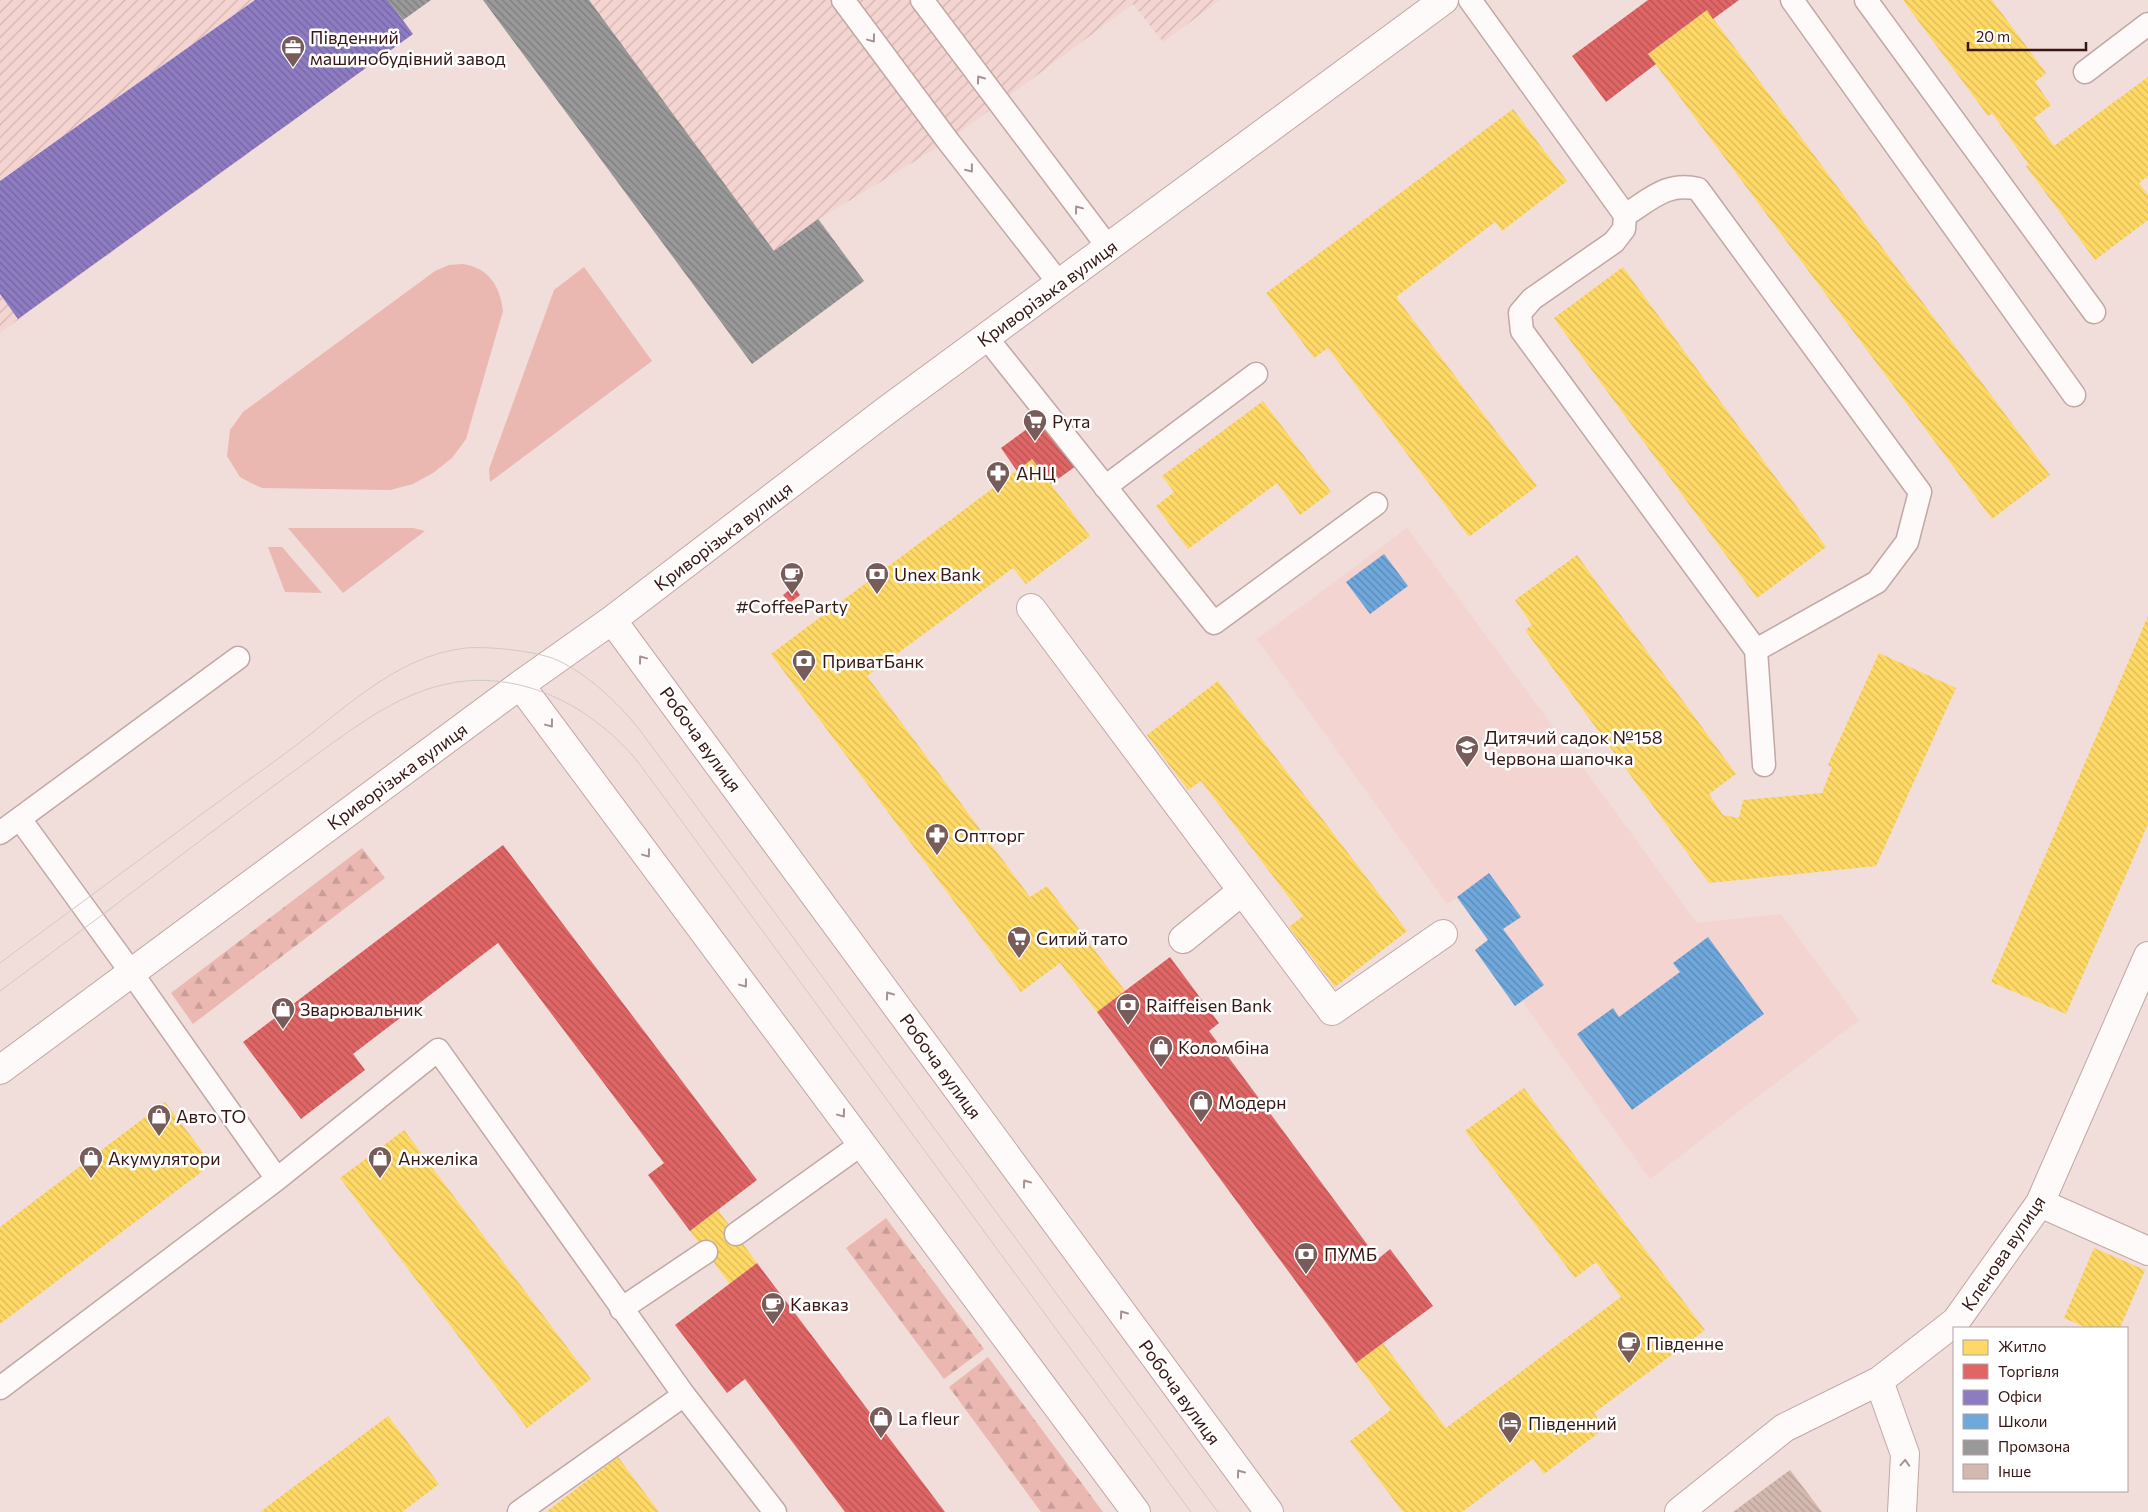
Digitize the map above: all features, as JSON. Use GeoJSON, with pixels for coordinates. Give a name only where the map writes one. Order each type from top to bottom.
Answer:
{"type":"FeatureCollection","features":[{"type":"Feature","properties":{"kind":"main road","name":"Криворізька вулиця"},"geometry":{"type":"LineString","coordinates":[[0,1070],[520,685],[612,620],[1108,247],[1444,0]]}},
{"type":"Feature","properties":{"kind":"main road"},"geometry":{"type":"LineString","coordinates":[[1031,608],[1332,1011],[1443,934]]}},
{"type":"Feature","properties":{"kind":"main road","name":"Робоча вулиця"},"geometry":{"type":"LineString","coordinates":[[612,620],[1269,1512]]}},
{"type":"Feature","properties":{"kind":"main road"},"geometry":{"type":"LineString","coordinates":[[520,685],[1136,1512]]}},
{"type":"Feature","properties":{"kind":"main road"},"geometry":{"type":"LineString","coordinates":[[1183,939],[1242,891]]}},
{"type":"Feature","properties":{"kind":"main road","name":"Кленова вулиця"},"geometry":{"type":"LineString","coordinates":[[1679,1512],[1784,1428],[1879,1381],[1956,1321],[2040,1203],[2148,956]]}},
{"type":"Feature","properties":{"kind":"main road"},"geometry":{"type":"LineString","coordinates":[[2040,1203],[2148,1251]]}},
{"type":"Feature","properties":{"kind":"main road"},"geometry":{"type":"LineString","coordinates":[[1879,1381],[1905,1454],[1902,1512]]}},
{"type":"Feature","properties":{"kind":"lane"},"geometry":{"type":"LineString","coordinates":[[843,0],[948,142],[1059,284]]}},
{"type":"Feature","properties":{"kind":"lane"},"geometry":{"type":"LineString","coordinates":[[922,0],[1108,247]]}},
{"type":"Feature","properties":{"kind":"lane"},"geometry":{"type":"LineString","coordinates":[[1470,0],[1625,215],[1624,229],[1614,242],[1532,300],[1520,313],[1522,331],[1756,650],[1764,764]]}},
{"type":"Feature","properties":{"kind":"lane"},"geometry":{"type":"LineString","coordinates":[[1792,0],[2074,395]]}},
{"type":"Feature","properties":{"kind":"lane"},"geometry":{"type":"LineString","coordinates":[[1866,0],[2094,312]]}},
{"type":"Feature","properties":{"kind":"lane"},"geometry":{"type":"LineString","coordinates":[[2085,72],[2148,24]]}},
{"type":"Feature","properties":{"kind":"lane"},"geometry":{"type":"LineString","coordinates":[[1625,215],[1669,188],[1684,186],[1698,190],[1920,492],[1907,542],[1877,582],[1756,650]]}},
{"type":"Feature","properties":{"kind":"lane"},"geometry":{"type":"LineString","coordinates":[[986,338],[1214,623],[1376,504]]}},
{"type":"Feature","properties":{"kind":"lane"},"geometry":{"type":"LineString","coordinates":[[1105,487],[1256,374]]}},
{"type":"Feature","properties":{"kind":"lane"},"geometry":{"type":"LineString","coordinates":[[0,833],[238,658]]}},
{"type":"Feature","properties":{"kind":"lane"},"geometry":{"type":"LineString","coordinates":[[20,819],[277,1179]]}},
{"type":"Feature","properties":{"kind":"lane"},"geometry":{"type":"LineString","coordinates":[[0,1388],[277,1179],[438,1050],[621,1309],[684,1395],[775,1512]]}},
{"type":"Feature","properties":{"kind":"lane"},"geometry":{"type":"LineString","coordinates":[[736,1234],[863,1143]]}},
{"type":"Feature","properties":{"kind":"lane"},"geometry":{"type":"LineString","coordinates":[[621,1309],[706,1252]]}},
{"type":"Feature","properties":{"kind":"lane"},"geometry":{"type":"LineString","coordinates":[[520,1512],[684,1395]]}},
{"type":"Feature","properties":{"kind":"shaded area"},"geometry":{"type":"Polygon","coordinates":[[[0,0],[431,0],[403,20],[413,34],[0,333],[0,0]]]}},
{"type":"Feature","properties":{"kind":"shaded area"},"geometry":{"type":"Polygon","coordinates":[[[483,0],[1220,0],[1163,42],[1133,4],[948,141],[819,219],[864,281],[752,364],[483,0]]]}},
{"type":"Feature","properties":{"kind":"shaded area","name":"Дитячий садок №158 Червона шапочка"},"geometry":{"type":"Polygon","coordinates":[[[1407,528],[1697,923],[1781,914],[1859,1020],[1650,1179],[1522,1001],[1515,1006],[1475,950],[1488,940],[1457,898],[1447,904],[1257,639],[1407,528]]]}},
{"type":"Feature","properties":{"kind":"green space"},"geometry":{"type":"Polygon","coordinates":[[[463,264],[480,270],[492,280],[499,294],[503,311],[466,439],[452,458],[433,473],[413,484],[390,490],[262,488],[240,477],[227,456],[230,430],[243,412],[435,271],[449,265],[463,264]]]}},
{"type":"Feature","properties":{"kind":"green space"},"geometry":{"type":"Polygon","coordinates":[[[584,267],[652,361],[490,482],[489,469],[554,290],[584,267]]]}},
{"type":"Feature","properties":{"kind":"green space"},"geometry":{"type":"Polygon","coordinates":[[[288,528],[413,528],[425,531],[343,593],[288,528]]]}},
{"type":"Feature","properties":{"kind":"green space"},"geometry":{"type":"Polygon","coordinates":[[[268,547],[282,547],[322,593],[285,592],[268,547]]]}},
{"type":"Feature","properties":{"kind":"green space"},"geometry":{"type":"Polygon","coordinates":[[[362,848],[385,878],[193,1024],[171,993],[362,848]]]}},
{"type":"Feature","properties":{"kind":"green space"},"geometry":{"type":"Polygon","coordinates":[[[886,1218],[984,1349],[944,1379],[846,1248],[886,1218]]]}},
{"type":"Feature","properties":{"kind":"green space"},"geometry":{"type":"Polygon","coordinates":[[[988,1357],[1103,1512],[1041,1512],[949,1387],[988,1357]]]}},
{"type":"Feature","properties":{"kind":"building: Житло"},"geometry":{"type":"Polygon","coordinates":[[[1903,0],[1992,0],[2046,73],[2035,82],[2051,105],[2034,118],[2054,146],[2148,77],[2148,176],[2139,183],[2148,195],[2148,220],[2095,260],[2026,166],[2029,165],[1992,113],[1988,116],[1903,0]]]}},
{"type":"Feature","properties":{"kind":"building: Житло"},"geometry":{"type":"Polygon","coordinates":[[[1707,10],[2050,475],[1992,519],[1648,54],[1707,10]]]}},
{"type":"Feature","properties":{"kind":"building: Житло"},"geometry":{"type":"Polygon","coordinates":[[[1513,109],[1567,181],[1502,231],[1495,222],[1396,297],[1537,486],[1469,537],[1328,348],[1314,358],[1266,293],[1513,109]]]}},
{"type":"Feature","properties":{"kind":"building: Житло"},"geometry":{"type":"Polygon","coordinates":[[[1623,267],[1826,547],[1757,598],[1554,318],[1623,267]]]}},
{"type":"Feature","properties":{"kind":"building: Житло"},"geometry":{"type":"Polygon","coordinates":[[[1263,401],[1331,492],[1300,515],[1277,483],[1188,549],[1156,506],[1174,492],[1162,476],[1263,401]]]}},
{"type":"Feature","properties":{"kind":"building: Житло"},"geometry":{"type":"Polygon","coordinates":[[[1032,459],[1090,536],[1026,584],[1013,568],[867,676],[1030,897],[1047,886],[1125,991],[1097,1012],[1060,963],[1021,992],[771,654],[1032,459]]]}},
{"type":"Feature","properties":{"kind":"building: Житло"},"geometry":{"type":"Polygon","coordinates":[[[1577,555],[1736,774],[1709,794],[1723,815],[1739,818],[1743,800],[1822,793],[1832,767],[1828,765],[1879,653],[1956,688],[1876,866],[1709,883],[1525,630],[1532,625],[1515,600],[1577,555]]]}},
{"type":"Feature","properties":{"kind":"building: Житло"},"geometry":{"type":"Polygon","coordinates":[[[2148,616],[2148,824],[2066,1014],[1991,982],[2148,616]]]}},
{"type":"Feature","properties":{"kind":"building: Житло"},"geometry":{"type":"Polygon","coordinates":[[[1218,681],[1407,931],[1335,987],[1289,927],[1303,916],[1201,781],[1188,790],[1147,735],[1218,681]]]}},
{"type":"Feature","properties":{"kind":"building: Житло"},"geometry":{"type":"Polygon","coordinates":[[[1524,1088],[1705,1330],[1594,1413],[1605,1428],[1544,1474],[1533,1459],[1462,1512],[1403,1512],[1350,1441],[1391,1410],[1356,1363],[1383,1343],[1446,1428],[1621,1297],[1596,1262],[1575,1278],[1465,1131],[1524,1088]]]}},
{"type":"Feature","properties":{"kind":"building: Житло"},"geometry":{"type":"Polygon","coordinates":[[[165,1102],[212,1164],[0,1324],[0,1227],[165,1102]]]}},
{"type":"Feature","properties":{"kind":"building: Житло"},"geometry":{"type":"Polygon","coordinates":[[[404,1130],[591,1379],[527,1428],[340,1178],[404,1130]]]}},
{"type":"Feature","properties":{"kind":"building: Житло"},"geometry":{"type":"Polygon","coordinates":[[[718,1210],[757,1263],[730,1284],[690,1231],[718,1210]]]}},
{"type":"Feature","properties":{"kind":"building: Житло"},"geometry":{"type":"Polygon","coordinates":[[[2094,1248],[2145,1270],[2120,1327],[2085,1327],[2064,1318],[2094,1248]]]}},
{"type":"Feature","properties":{"kind":"building: Житло"},"geometry":{"type":"Polygon","coordinates":[[[388,1416],[439,1484],[402,1512],[260,1512],[388,1416]]]}},
{"type":"Feature","properties":{"kind":"building: Житло"},"geometry":{"type":"Polygon","coordinates":[[[618,1457],[659,1512],[546,1512],[618,1457]]]}},
{"type":"Feature","properties":{"kind":"building: Торгівля"},"geometry":{"type":"Polygon","coordinates":[[[1648,0],[1739,0],[1713,19],[1707,10],[1648,54],[1656,64],[1606,102],[1572,56],[1648,0]]]}},
{"type":"Feature","properties":{"kind":"building: Торгівля"},"geometry":{"type":"Polygon","coordinates":[[[1042,418],[1076,466],[1051,484],[1032,459],[1017,471],[1001,448],[1042,418]]]}},
{"type":"Feature","properties":{"kind":"building: Торгівля","name":"#CoffeeParty"},"geometry":{"type":"Polygon","coordinates":[[[794,586],[800,595],[790,603],[783,595],[794,586]]]}},
{"type":"Feature","properties":{"kind":"building: Торгівля"},"geometry":{"type":"Polygon","coordinates":[[[503,845],[757,1180],[690,1231],[648,1175],[664,1163],[498,943],[353,1054],[365,1070],[301,1119],[243,1042],[503,845]]]}},
{"type":"Feature","properties":{"kind":"building: Торгівля"},"geometry":{"type":"Polygon","coordinates":[[[1170,957],[1219,1023],[1209,1031],[1378,1259],[1390,1249],[1433,1306],[1356,1363],[1097,1012],[1170,957]]]}},
{"type":"Feature","properties":{"kind":"building: Торгівля"},"geometry":{"type":"Polygon","coordinates":[[[757,1263],[945,1512],[845,1512],[745,1379],[727,1393],[675,1325],[757,1263]]]}},
{"type":"Feature","properties":{"kind":"building: Офіси"},"geometry":{"type":"Polygon","coordinates":[[[255,0],[388,0],[413,34],[18,319],[0,294],[0,181],[255,0]]]}},
{"type":"Feature","properties":{"kind":"building: Школи"},"geometry":{"type":"Polygon","coordinates":[[[1384,554],[1408,586],[1370,614],[1346,582],[1384,554]]]}},
{"type":"Feature","properties":{"kind":"building: Школи"},"geometry":{"type":"Polygon","coordinates":[[[1489,873],[1521,917],[1503,929],[1544,985],[1515,1006],[1475,950],[1488,940],[1457,897],[1489,873]]]}},
{"type":"Feature","properties":{"kind":"building: Школи"},"geometry":{"type":"Polygon","coordinates":[[[1708,937],[1764,1014],[1632,1110],[1577,1034],[1613,1008],[1619,1017],[1680,972],[1673,963],[1708,937]]]}},
{"type":"Feature","properties":{"kind":"building: Промзона"},"geometry":{"type":"Polygon","coordinates":[[[388,0],[431,0],[403,20],[388,0]]]}},
{"type":"Feature","properties":{"kind":"building: Промзона"},"geometry":{"type":"Polygon","coordinates":[[[483,0],[589,0],[774,251],[818,219],[864,281],[752,364],[483,0]]]}},
{"type":"Feature","properties":{"kind":"building: Інше"},"geometry":{"type":"Polygon","coordinates":[[[1790,1470],[1822,1512],[1733,1512],[1790,1470]]]}},
{"type":"Feature","properties":{"kind":"tram line"},"geometry":{"type":"LineString","coordinates":[[0,963],[301,742],[344,707],[390,676],[414,663],[439,653],[466,648],[512,650],[537,654],[557,660],[580,673],[602,690],[639,729],[1218,1512]]}},
{"type":"Feature","properties":{"kind":"tram line"},"geometry":{"type":"LineString","coordinates":[[0,991],[274,785],[351,730],[404,698],[444,685],[465,681],[490,681],[515,684],[561,700],[583,712],[603,727],[638,762],[1191,1512]]}},
{"type":"Feature","properties":{"kind":"place","name":"Південний машинобудівний завод"},"geometry":{"type":"Point","coordinates":[293,68]}},
{"type":"Feature","properties":{"kind":"place","name":"Рута"},"geometry":{"type":"Point","coordinates":[1035,442]}},
{"type":"Feature","properties":{"kind":"place","name":"АНЦ"},"geometry":{"type":"Point","coordinates":[998,494]}},
{"type":"Feature","properties":{"kind":"place","name":"#CoffeeParty"},"geometry":{"type":"Point","coordinates":[792,595]}},
{"type":"Feature","properties":{"kind":"place","name":"Unex Bank"},"geometry":{"type":"Point","coordinates":[877,595]}},
{"type":"Feature","properties":{"kind":"place","name":"ПриватБанк"},"geometry":{"type":"Point","coordinates":[804,682]}},
{"type":"Feature","properties":{"kind":"place","name":"Дитячий садок №158 Червона шапочка"},"geometry":{"type":"Point","coordinates":[1467,768]}},
{"type":"Feature","properties":{"kind":"place","name":"Оптторг"},"geometry":{"type":"Point","coordinates":[937,856]}},
{"type":"Feature","properties":{"kind":"place","name":"Ситий тато"},"geometry":{"type":"Point","coordinates":[1019,959]}},
{"type":"Feature","properties":{"kind":"place","name":"Raiffeisen Bank"},"geometry":{"type":"Point","coordinates":[1128,1026]}},
{"type":"Feature","properties":{"kind":"place","name":"Зварювальник"},"geometry":{"type":"Point","coordinates":[283,1030]}},
{"type":"Feature","properties":{"kind":"place","name":"Коломбіна"},"geometry":{"type":"Point","coordinates":[1161,1068]}},
{"type":"Feature","properties":{"kind":"place","name":"Модерн"},"geometry":{"type":"Point","coordinates":[1201,1123]}},
{"type":"Feature","properties":{"kind":"place","name":"Авто ТО"},"geometry":{"type":"Point","coordinates":[159,1137]}},
{"type":"Feature","properties":{"kind":"place","name":"Акумулятори"},"geometry":{"type":"Point","coordinates":[91,1179]}},
{"type":"Feature","properties":{"kind":"place","name":"Анжеліка"},"geometry":{"type":"Point","coordinates":[380,1179]}},
{"type":"Feature","properties":{"kind":"place","name":"ПУМБ"},"geometry":{"type":"Point","coordinates":[1306,1275]}},
{"type":"Feature","properties":{"kind":"place","name":"Кавказ"},"geometry":{"type":"Point","coordinates":[773,1325]}},
{"type":"Feature","properties":{"kind":"place","name":"Південне"},"geometry":{"type":"Point","coordinates":[1629,1364]}},
{"type":"Feature","properties":{"kind":"place","name":"La fleur"},"geometry":{"type":"Point","coordinates":[881,1439]}},
{"type":"Feature","properties":{"kind":"place","name":"Південний"},"geometry":{"type":"Point","coordinates":[1510,1444]}}]}
